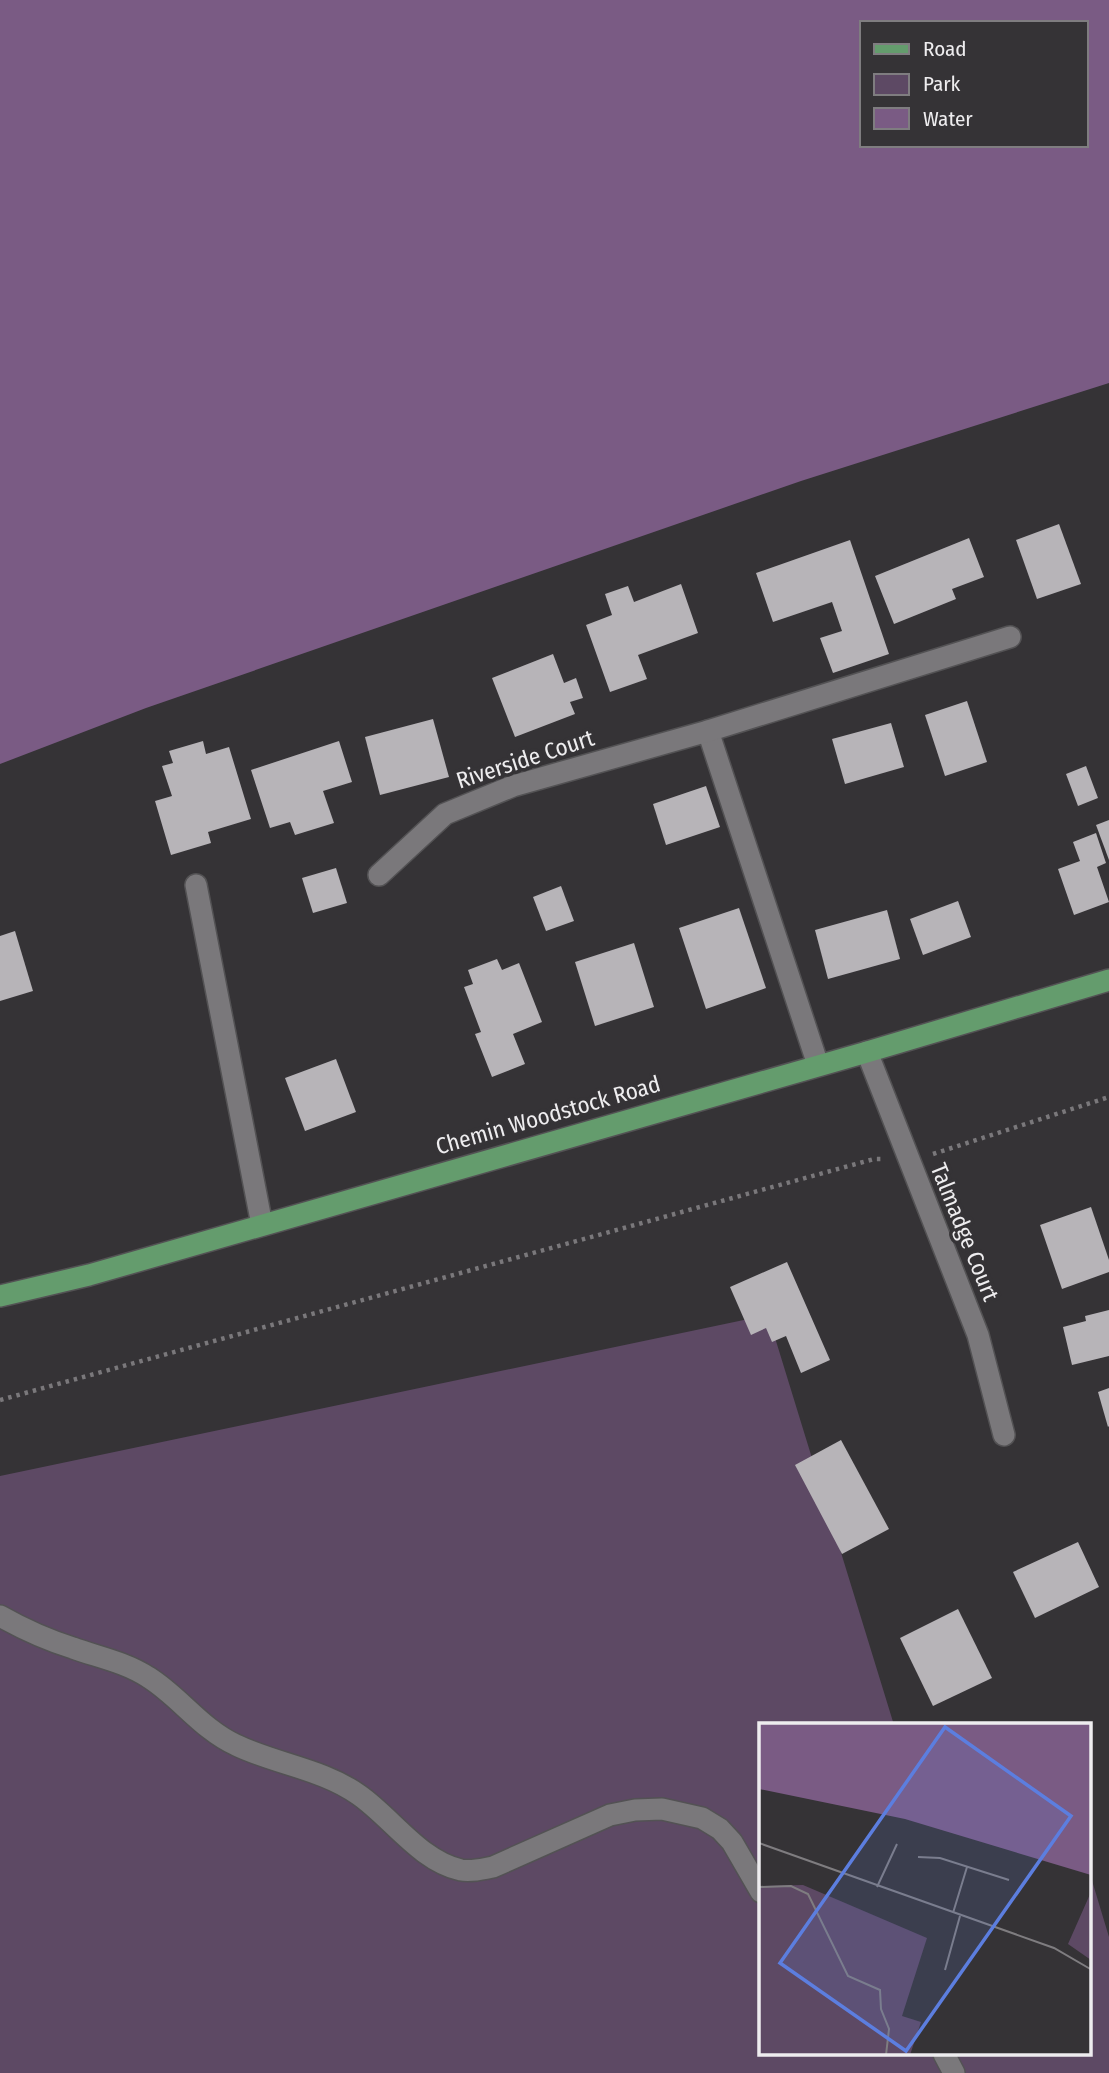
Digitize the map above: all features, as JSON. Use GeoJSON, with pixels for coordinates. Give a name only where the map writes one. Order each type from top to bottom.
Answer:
{"type":"FeatureCollection","features":[{"type":"Feature","properties":{"kind":"main road","name":"Chemin Woodstock Road"},"geometry":{"type":"LineString","coordinates":[[0,1296],[89,1275],[1109,980]]}},
{"type":"Feature","properties":{"kind":"street","name":"Riverside Court"},"geometry":{"type":"LineString","coordinates":[[379,875],[445,814],[513,786],[708,731],[1010,637]]}},
{"type":"Feature","properties":{"kind":"street"},"geometry":{"type":"LineString","coordinates":[[708,731],[818,1065]]}},
{"type":"Feature","properties":{"kind":"street"},"geometry":{"type":"LineString","coordinates":[[197,885],[262,1225]]}},
{"type":"Feature","properties":{"kind":"street","name":"Talmadge Court"},"geometry":{"type":"LineString","coordinates":[[867,1052],[978,1335],[1004,1436]]}},
{"type":"Feature","properties":{"kind":"street"},"geometry":{"type":"LineString","coordinates":[[0,1616],[31,1633],[120,1663],[146,1675],[213,1732],[256,1754],[324,1776],[353,1790],[417,1846],[461,1870],[476,1871],[493,1867],[610,1815],[635,1810],[662,1809],[702,1818],[720,1829],[732,1842],[759,1889]]}},
{"type":"Feature","properties":{"kind":"street"},"geometry":{"type":"LineString","coordinates":[[945,2056],[954,2073]]}},
{"type":"Feature","properties":{"kind":"path"},"geometry":{"type":"LineString","coordinates":[[0,1400],[77,1381],[874,1159],[909,1162],[1109,1097]]}},
{"type":"Feature","properties":{"kind":"green space"},"geometry":{"type":"Polygon","coordinates":[[[768,1315],[893,1723],[759,1723],[759,2056],[1092,2056],[1092,1881],[1109,1937],[1109,2073],[0,2073],[0,1476],[768,1315]]]}},
{"type":"Feature","properties":{"kind":"water"},"geometry":{"type":"Polygon","coordinates":[[[0,0],[1109,0],[1109,383],[801,481],[146,708],[0,764],[0,0]]]}},
{"type":"Feature","properties":{"kind":"building"},"geometry":{"type":"Polygon","coordinates":[[[1059,524],[1081,584],[1037,599],[1016,540],[1059,524]]]}},
{"type":"Feature","properties":{"kind":"building"},"geometry":{"type":"Polygon","coordinates":[[[969,538],[984,577],[952,589],[956,599],[894,624],[875,576],[969,538]]]}},
{"type":"Feature","properties":{"kind":"building"},"geometry":{"type":"Polygon","coordinates":[[[850,540],[889,654],[833,673],[820,638],[842,631],[832,602],[773,622],[756,573],[850,540]]]}},
{"type":"Feature","properties":{"kind":"building"},"geometry":{"type":"Polygon","coordinates":[[[681,584],[698,633],[638,655],[647,679],[610,692],[586,625],[612,615],[605,594],[628,586],[634,602],[681,584]]]}},
{"type":"Feature","properties":{"kind":"building"},"geometry":{"type":"Polygon","coordinates":[[[553,654],[564,683],[576,678],[583,698],[570,702],[575,714],[515,737],[492,678],[553,654]]]}},
{"type":"Feature","properties":{"kind":"building"},"geometry":{"type":"Polygon","coordinates":[[[967,701],[987,762],[945,776],[925,715],[967,701]]]}},
{"type":"Feature","properties":{"kind":"building"},"geometry":{"type":"Polygon","coordinates":[[[433,719],[449,777],[380,795],[365,737],[433,719]]]}},
{"type":"Feature","properties":{"kind":"building"},"geometry":{"type":"Polygon","coordinates":[[[891,723],[904,767],[845,784],[832,739],[891,723]]]}},
{"type":"Feature","properties":{"kind":"building"},"geometry":{"type":"Polygon","coordinates":[[[203,741],[206,754],[229,747],[251,819],[208,832],[211,843],[171,855],[155,801],[172,796],[162,766],[173,763],[169,751],[203,741]]]}},
{"type":"Feature","properties":{"kind":"building"},"geometry":{"type":"Polygon","coordinates":[[[339,741],[352,782],[323,791],[334,823],[295,835],[290,822],[270,828],[251,770],[339,741]]]}},
{"type":"Feature","properties":{"kind":"building"},"geometry":{"type":"Polygon","coordinates":[[[1086,766],[1098,798],[1078,806],[1066,774],[1086,766]]]}},
{"type":"Feature","properties":{"kind":"building"},"geometry":{"type":"Polygon","coordinates":[[[706,786],[720,827],[666,845],[653,804],[706,786]]]}},
{"type":"Feature","properties":{"kind":"building"},"geometry":{"type":"Polygon","coordinates":[[[1109,820],[1109,860],[1096,825],[1109,820]]]}},
{"type":"Feature","properties":{"kind":"building"},"geometry":{"type":"Polygon","coordinates":[[[1096,833],[1106,863],[1097,867],[1109,902],[1074,915],[1058,869],[1080,861],[1073,842],[1096,833]]]}},
{"type":"Feature","properties":{"kind":"building"},"geometry":{"type":"Polygon","coordinates":[[[336,868],[347,903],[313,913],[302,878],[336,868]]]}},
{"type":"Feature","properties":{"kind":"building"},"geometry":{"type":"Polygon","coordinates":[[[561,886],[574,921],[546,931],[533,897],[561,886]]]}},
{"type":"Feature","properties":{"kind":"building"},"geometry":{"type":"Polygon","coordinates":[[[958,901],[971,937],[923,955],[910,919],[958,901]]]}},
{"type":"Feature","properties":{"kind":"building"},"geometry":{"type":"Polygon","coordinates":[[[739,908],[766,988],[706,1009],[679,928],[739,908]]]}},
{"type":"Feature","properties":{"kind":"building"},"geometry":{"type":"Polygon","coordinates":[[[887,910],[900,959],[828,979],[815,930],[887,910]]]}},
{"type":"Feature","properties":{"kind":"building"},"geometry":{"type":"Polygon","coordinates":[[[15,931],[33,991],[0,1001],[0,936],[15,931]]]}},
{"type":"Feature","properties":{"kind":"building"},"geometry":{"type":"Polygon","coordinates":[[[634,943],[654,1007],[595,1026],[575,962],[634,943]]]}},
{"type":"Feature","properties":{"kind":"building"},"geometry":{"type":"Polygon","coordinates":[[[497,959],[502,970],[519,963],[542,1022],[513,1034],[525,1064],[492,1077],[475,1034],[481,1032],[464,987],[473,984],[468,970],[497,959]]]}},
{"type":"Feature","properties":{"kind":"building"},"geometry":{"type":"Polygon","coordinates":[[[336,1059],[356,1112],[305,1131],[285,1078],[336,1059]]]}},
{"type":"Feature","properties":{"kind":"building"},"geometry":{"type":"Polygon","coordinates":[[[1091,1207],[1109,1260],[1109,1272],[1062,1289],[1040,1225],[1091,1207]]]}},
{"type":"Feature","properties":{"kind":"building"},"geometry":{"type":"Polygon","coordinates":[[[787,1262],[830,1360],[801,1373],[786,1336],[772,1342],[766,1328],[751,1335],[730,1287],[787,1262]]]}},
{"type":"Feature","properties":{"kind":"building"},"geometry":{"type":"Polygon","coordinates":[[[1109,1310],[1109,1356],[1072,1365],[1063,1327],[1086,1321],[1085,1316],[1109,1310]]]}},
{"type":"Feature","properties":{"kind":"building"},"geometry":{"type":"Polygon","coordinates":[[[1109,1388],[1109,1426],[1108,1427],[1098,1392],[1109,1388]]]}},
{"type":"Feature","properties":{"kind":"building"},"geometry":{"type":"Polygon","coordinates":[[[841,1440],[889,1529],[842,1554],[795,1465],[841,1440]]]}},
{"type":"Feature","properties":{"kind":"building"},"geometry":{"type":"Polygon","coordinates":[[[1078,1542],[1099,1587],[1035,1618],[1013,1572],[1078,1542]]]}},
{"type":"Feature","properties":{"kind":"building"},"geometry":{"type":"Polygon","coordinates":[[[958,1609],[992,1678],[933,1706],[900,1638],[958,1609]]]}}]}
